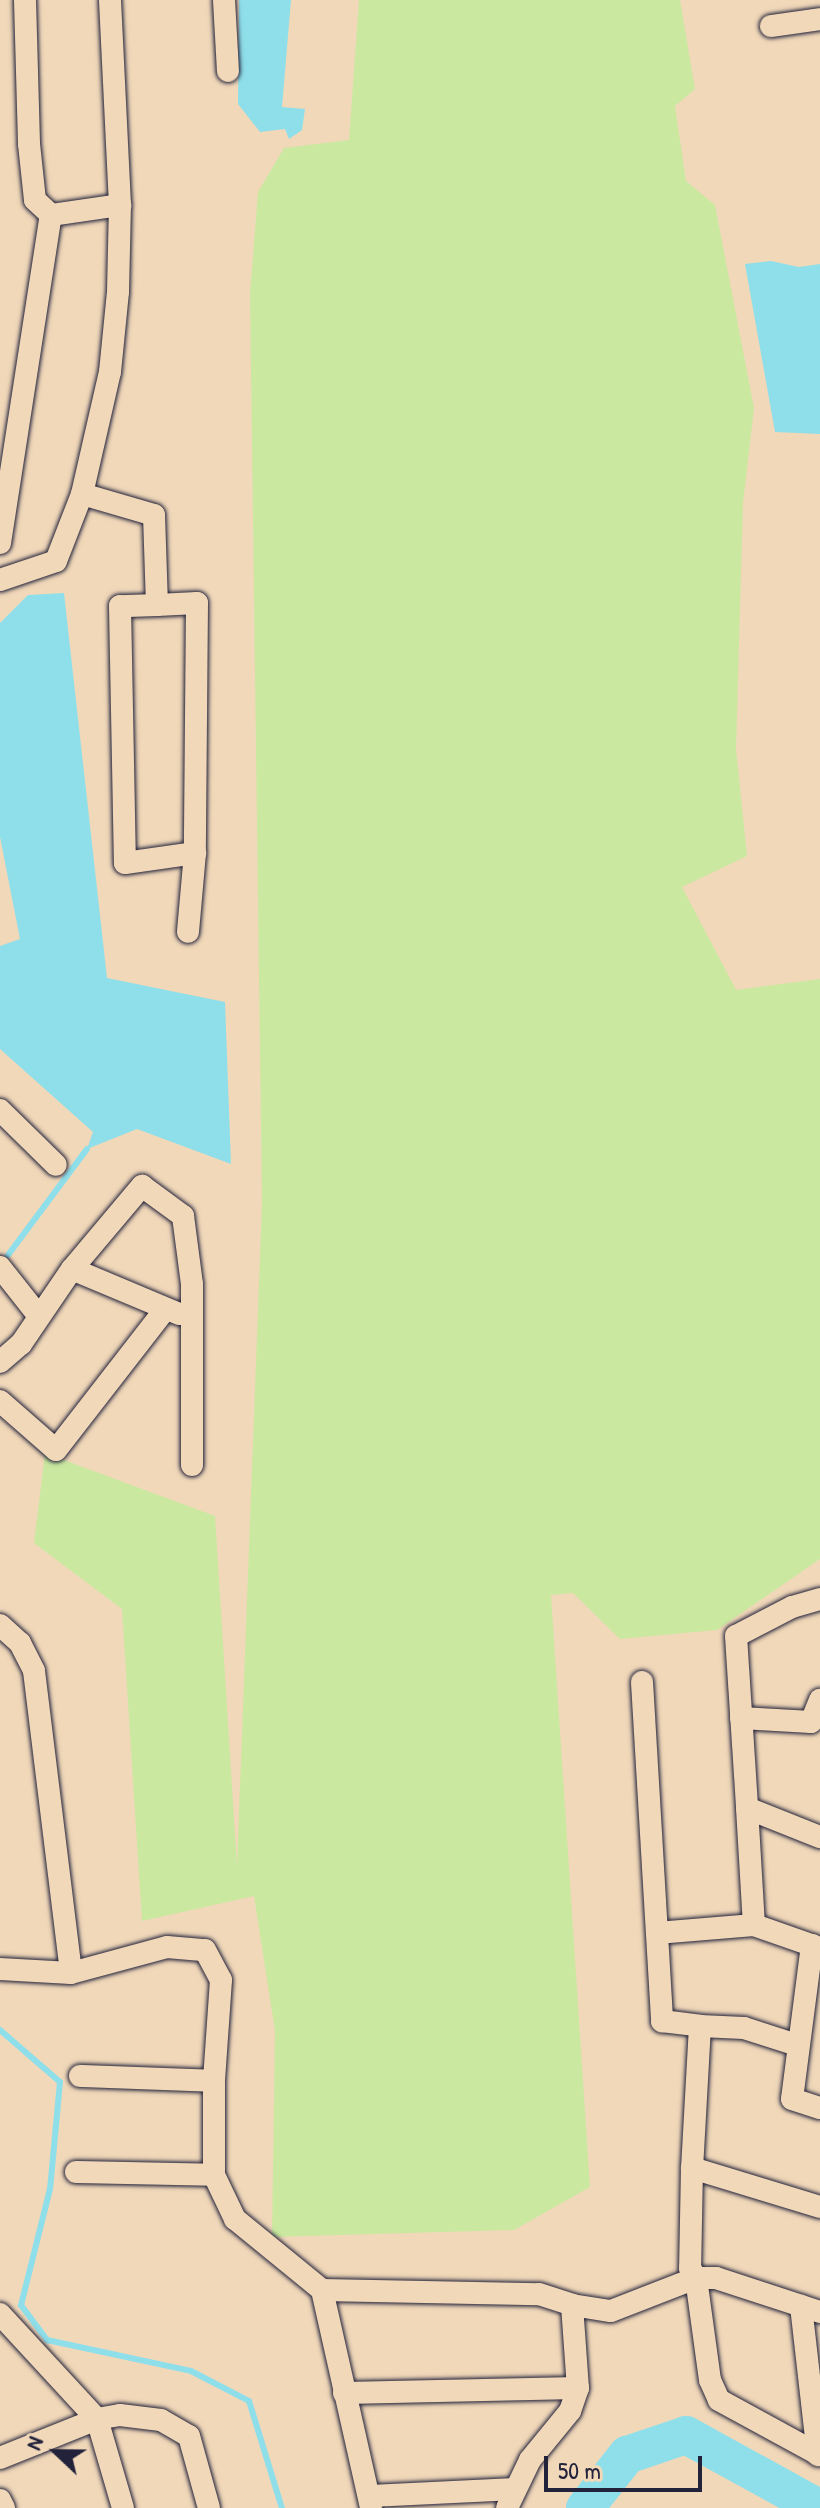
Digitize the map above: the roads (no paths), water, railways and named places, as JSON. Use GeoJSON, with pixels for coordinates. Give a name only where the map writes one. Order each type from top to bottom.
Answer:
{"type":"FeatureCollection","features":[{"type":"Feature","properties":{"kind":"street"},"geometry":{"type":"LineString","coordinates":[[25,0],[29,144],[35,200],[51,215]]}},
{"type":"Feature","properties":{"kind":"street"},"geometry":{"type":"LineString","coordinates":[[0,580],[56,561],[82,494],[110,372],[118,292],[120,205],[110,0]]}},
{"type":"Feature","properties":{"kind":"street"},"geometry":{"type":"LineString","coordinates":[[224,0],[228,71]]}},
{"type":"Feature","properties":{"kind":"street"},"geometry":{"type":"LineString","coordinates":[[771,26],[820,19]]}},
{"type":"Feature","properties":{"kind":"street"},"geometry":{"type":"LineString","coordinates":[[51,215],[120,205]]}},
{"type":"Feature","properties":{"kind":"street"},"geometry":{"type":"LineString","coordinates":[[0,543],[51,215]]}},
{"type":"Feature","properties":{"kind":"street"},"geometry":{"type":"LineString","coordinates":[[82,494],[154,515],[157,605]]}},
{"type":"Feature","properties":{"kind":"street"},"geometry":{"type":"LineString","coordinates":[[188,932],[195,853],[197,603],[120,606],[125,863],[195,853]]}},
{"type":"Feature","properties":{"kind":"street"},"geometry":{"type":"LineString","coordinates":[[0,1110],[56,1165]]}},
{"type":"Feature","properties":{"kind":"street"},"geometry":{"type":"LineString","coordinates":[[0,1362],[21,1344],[72,1269],[142,1186],[183,1216],[192,1284],[192,1465]]}},
{"type":"Feature","properties":{"kind":"street"},"geometry":{"type":"LineString","coordinates":[[0,1267],[38,1315]]}},
{"type":"Feature","properties":{"kind":"street"},"geometry":{"type":"LineString","coordinates":[[72,1269],[164,1311],[191,1317]]}},
{"type":"Feature","properties":{"kind":"street"},"geometry":{"type":"LineString","coordinates":[[0,1401],[56,1450],[164,1311]]}},
{"type":"Feature","properties":{"kind":"street"},"geometry":{"type":"LineString","coordinates":[[754,1925],[736,1636],[792,1607],[820,1599]]}},
{"type":"Feature","properties":{"kind":"street"},"geometry":{"type":"LineString","coordinates":[[0,1625],[20,1643],[34,1671],[71,1973]]}},
{"type":"Feature","properties":{"kind":"street"},"geometry":{"type":"LineString","coordinates":[[642,1682],[662,2021],[744,2028],[797,2045]]}},
{"type":"Feature","properties":{"kind":"street"},"geometry":{"type":"LineString","coordinates":[[741,1718],[811,1722],[820,1700]]}},
{"type":"Feature","properties":{"kind":"street"},"geometry":{"type":"LineString","coordinates":[[747,1808],[820,1837]]}},
{"type":"Feature","properties":{"kind":"street"},"geometry":{"type":"LineString","coordinates":[[657,1933],[754,1925],[816,1946],[797,2045],[792,2099],[820,2108]]}},
{"type":"Feature","properties":{"kind":"street"},"geometry":{"type":"LineString","coordinates":[[0,1969],[71,1973],[167,1947],[205,1950],[221,1980],[214,2081],[214,2175],[235,2219],[322,2290],[539,2294],[572,2305],[611,2311],[696,2278],[716,2278],[811,2309],[819,2455]]}},
{"type":"Feature","properties":{"kind":"street"},"geometry":{"type":"LineString","coordinates":[[700,2026],[690,2268],[696,2278],[710,2380],[719,2400],[819,2455]]}},
{"type":"Feature","properties":{"kind":"street"},"geometry":{"type":"LineString","coordinates":[[80,2076],[214,2081]]}},
{"type":"Feature","properties":{"kind":"street"},"geometry":{"type":"LineString","coordinates":[[692,2168],[820,2207]]}},
{"type":"Feature","properties":{"kind":"street"},"geometry":{"type":"LineString","coordinates":[[76,2172],[214,2175]]}},
{"type":"Feature","properties":{"kind":"street"},"geometry":{"type":"LineString","coordinates":[[322,2290],[371,2502],[511,2499],[530,2460],[570,2411],[578,2388],[572,2305]]}},
{"type":"Feature","properties":{"kind":"street"},"geometry":{"type":"LineString","coordinates":[[0,2314],[97,2419],[123,2508]]}},
{"type":"Feature","properties":{"kind":"street"},"geometry":{"type":"LineString","coordinates":[[344,2393],[578,2388]]}},
{"type":"Feature","properties":{"kind":"street"},"geometry":{"type":"LineString","coordinates":[[0,2458],[97,2419],[120,2415],[161,2420],[189,2436],[209,2508]]}},
{"type":"Feature","properties":{"kind":"street"},"geometry":{"type":"LineString","coordinates":[[0,2500],[4,2508]]}},
{"type":"Feature","properties":{"kind":"water"},"geometry":{"type":"Polygon","coordinates":[[[239,0],[291,0],[282,107],[305,109],[302,130],[289,139],[285,129],[260,132],[238,104],[239,0]]]}},
{"type":"Feature","properties":{"kind":"water"},"geometry":{"type":"Polygon","coordinates":[[[771,261],[799,267],[820,264],[820,434],[775,432],[745,264],[771,261]]]}},
{"type":"Feature","properties":{"kind":"water"},"geometry":{"type":"Polygon","coordinates":[[[64,593],[107,978],[225,1002],[231,1164],[137,1129],[87,1149],[93,1132],[0,1049],[0,946],[20,939],[0,837],[0,623],[28,595],[64,593]]]}},
{"type":"Feature","properties":{"kind":"waterway"},"geometry":{"type":"LineString","coordinates":[[8,1255],[87,1149]]}},
{"type":"Feature","properties":{"kind":"waterway"},"geometry":{"type":"LineString","coordinates":[[0,2030],[60,2082],[50,2189],[21,2305],[47,2340],[191,2371],[249,2401],[282,2508]]}},
{"type":"Feature","properties":{"kind":"waterway"},"geometry":{"type":"LineString","coordinates":[[585,2508],[627,2455],[686,2435],[819,2508]]}}]}
